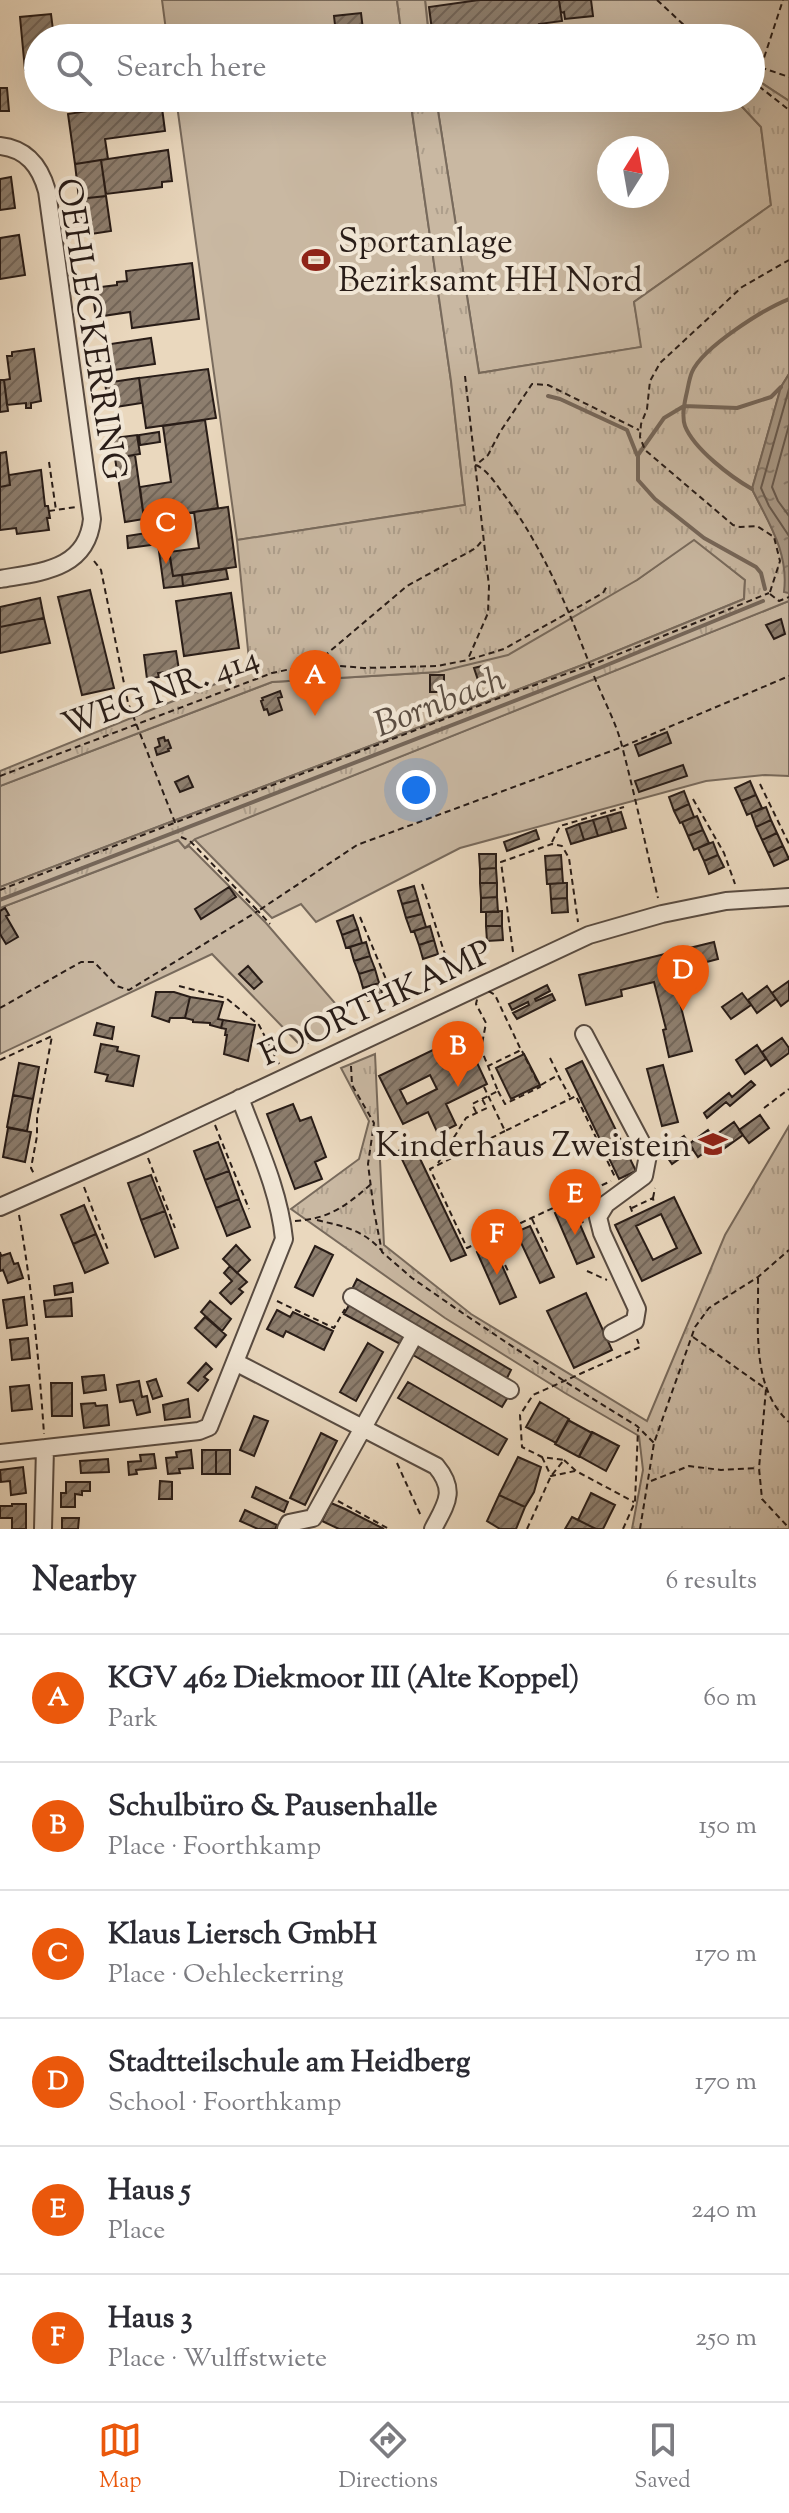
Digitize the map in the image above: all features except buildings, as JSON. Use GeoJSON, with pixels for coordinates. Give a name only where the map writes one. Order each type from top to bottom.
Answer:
{"type":"FeatureCollection","features":[{"type":"Feature","properties":{"kind":"street","name":"OEHLECKERRING"},"geometry":{"type":"LineString","coordinates":[[0,146],[20,151],[34,161],[47,191],[91,505],[91,529],[82,548]]}},
{"type":"Feature","properties":{"kind":"street"},"geometry":{"type":"LineString","coordinates":[[0,579],[51,570],[63,565],[82,548]]}},
{"type":"Feature","properties":{"kind":"street","name":"FOORTHKAMP"},"geometry":{"type":"LineString","coordinates":[[8,1204],[580,939],[662,914],[726,901],[789,897]]}},
{"type":"Feature","properties":{"kind":"street"},"geometry":{"type":"LineString","coordinates":[[584,1034],[648,1155],[644,1176],[620,1186],[598,1217],[602,1233],[637,1309],[635,1321],[612,1333]]}},
{"type":"Feature","properties":{"kind":"street"},"geometry":{"type":"LineString","coordinates":[[0,1453],[199,1431],[209,1427],[284,1239],[266,1167],[240,1098]]}},
{"type":"Feature","properties":{"kind":"street"},"geometry":{"type":"LineString","coordinates":[[352,1297],[510,1390]]}},
{"type":"Feature","properties":{"kind":"street"},"geometry":{"type":"LineString","coordinates":[[286,1529],[289,1523],[313,1518],[415,1334]]}},
{"type":"Feature","properties":{"kind":"street"},"geometry":{"type":"LineString","coordinates":[[235,1362],[436,1466],[447,1478],[449,1493],[434,1528]]}},
{"type":"Feature","properties":{"kind":"street"},"geometry":{"type":"LineString","coordinates":[[43,1529],[45,1448]]}},
{"type":"Feature","properties":{"kind":"path"},"geometry":{"type":"LineString","coordinates":[[657,0],[683,24]]}},
{"type":"Feature","properties":{"kind":"path"},"geometry":{"type":"LineString","coordinates":[[765,55],[783,0]]}},
{"type":"Feature","properties":{"kind":"path"},"geometry":{"type":"LineString","coordinates":[[765,68],[789,77]]}},
{"type":"Feature","properties":{"kind":"path"},"geometry":{"type":"LineString","coordinates":[[765,91],[789,110]]}},
{"type":"Feature","properties":{"kind":"path"},"geometry":{"type":"LineString","coordinates":[[0,890],[590,666],[769,593],[780,561],[774,537],[757,526],[733,525],[643,448],[641,431],[650,381],[660,363],[742,287],[789,260]]}},
{"type":"Feature","properties":{"kind":"path"},"geometry":{"type":"LineString","coordinates":[[465,376],[489,586],[488,613],[468,660]]}},
{"type":"Feature","properties":{"kind":"path"},"geometry":{"type":"LineString","coordinates":[[476,465],[488,455],[532,384],[548,385],[641,431]]}},
{"type":"Feature","properties":{"kind":"path"},"geometry":{"type":"LineString","coordinates":[[49,462],[56,510]]}},
{"type":"Feature","properties":{"kind":"path"},"geometry":{"type":"LineString","coordinates":[[476,465],[485,469],[516,511],[545,560],[590,666]]}},
{"type":"Feature","properties":{"kind":"path"},"geometry":{"type":"LineString","coordinates":[[49,511],[91,505]]}},
{"type":"Feature","properties":{"kind":"path"},"geometry":{"type":"LineString","coordinates":[[315,664],[407,586],[476,548],[482,541]]}},
{"type":"Feature","properties":{"kind":"path"},"geometry":{"type":"LineString","coordinates":[[82,548],[101,570],[128,703],[176,824]]}},
{"type":"Feature","properties":{"kind":"path","name":"WEG NR. 414"},"geometry":{"type":"LineString","coordinates":[[0,776],[272,673],[315,664],[364,668],[437,666],[504,649],[603,593],[607,586]]}},
{"type":"Feature","properties":{"kind":"path"},"geometry":{"type":"LineString","coordinates":[[769,593],[779,601],[789,597]]}},
{"type":"Feature","properties":{"kind":"path"},"geometry":{"type":"LineString","coordinates":[[594,676],[622,747],[662,914]]}},
{"type":"Feature","properties":{"kind":"path"},"geometry":{"type":"LineString","coordinates":[[0,1008],[81,962],[94,962],[117,986],[129,990],[258,911],[357,845],[622,747],[789,676]]}},
{"type":"Feature","properties":{"kind":"path"},"geometry":{"type":"LineString","coordinates":[[760,784],[789,844]]}},
{"type":"Feature","properties":{"kind":"path"},"geometry":{"type":"LineString","coordinates":[[693,799],[724,853],[741,900]]}},
{"type":"Feature","properties":{"kind":"path"},"geometry":{"type":"LineString","coordinates":[[552,844],[560,826],[624,807]]}},
{"type":"Feature","properties":{"kind":"path"},"geometry":{"type":"LineString","coordinates":[[181,837],[190,841],[270,924]]}},
{"type":"Feature","properties":{"kind":"path"},"geometry":{"type":"LineString","coordinates":[[515,969],[501,862],[552,844],[562,846],[569,858],[580,939]]}},
{"type":"Feature","properties":{"kind":"path"},"geometry":{"type":"LineString","coordinates":[[422,884],[458,997]]}},
{"type":"Feature","properties":{"kind":"path"},"geometry":{"type":"LineString","coordinates":[[360,917],[404,1022]]}},
{"type":"Feature","properties":{"kind":"path"},"geometry":{"type":"LineString","coordinates":[[179,986],[226,998],[259,1025],[285,1076]]}},
{"type":"Feature","properties":{"kind":"path"},"geometry":{"type":"LineString","coordinates":[[480,986],[495,995],[540,1085]]}},
{"type":"Feature","properties":{"kind":"path"},"geometry":{"type":"LineString","coordinates":[[480,1011],[486,1023],[481,1049],[505,1104],[558,1075]]}},
{"type":"Feature","properties":{"kind":"path"},"geometry":{"type":"LineString","coordinates":[[0,1060],[52,1036],[31,1168],[43,1190]]}},
{"type":"Feature","properties":{"kind":"path"},"geometry":{"type":"LineString","coordinates":[[348,1049],[352,1085],[374,1123],[368,1164],[382,1252]]}},
{"type":"Feature","properties":{"kind":"path"},"geometry":{"type":"LineString","coordinates":[[488,1066],[521,1050]]}},
{"type":"Feature","properties":{"kind":"path"},"geometry":{"type":"LineString","coordinates":[[550,1058],[571,1099]]}},
{"type":"Feature","properties":{"kind":"path"},"geometry":{"type":"LineString","coordinates":[[484,1087],[505,1131]]}},
{"type":"Feature","properties":{"kind":"path"},"geometry":{"type":"LineString","coordinates":[[764,1108],[789,1089]]}},
{"type":"Feature","properties":{"kind":"path"},"geometry":{"type":"LineString","coordinates":[[476,1113],[472,1104],[498,1091]]}},
{"type":"Feature","properties":{"kind":"path"},"geometry":{"type":"LineString","coordinates":[[620,1186],[572,1199],[467,1248],[430,1169],[576,1096],[620,1186],[633,1214]]}},
{"type":"Feature","properties":{"kind":"path"},"geometry":{"type":"LineString","coordinates":[[438,1164],[466,1118],[487,1108],[482,1099]]}},
{"type":"Feature","properties":{"kind":"path"},"geometry":{"type":"LineString","coordinates":[[210,1112],[249,1209]]}},
{"type":"Feature","properties":{"kind":"path"},"geometry":{"type":"LineString","coordinates":[[143,1144],[175,1228]]}},
{"type":"Feature","properties":{"kind":"path"},"geometry":{"type":"LineString","coordinates":[[79,1173],[108,1250]]}},
{"type":"Feature","properties":{"kind":"path"},"geometry":{"type":"LineString","coordinates":[[317,1220],[348,1204],[371,1185]]}},
{"type":"Feature","properties":{"kind":"path"},"geometry":{"type":"LineString","coordinates":[[631,1209],[653,1198],[654,1204]]}},
{"type":"Feature","properties":{"kind":"path"},"geometry":{"type":"LineString","coordinates":[[572,1199],[586,1231]]}},
{"type":"Feature","properties":{"kind":"path"},"geometry":{"type":"LineString","coordinates":[[8,1204],[30,1272],[45,1448]]}},
{"type":"Feature","properties":{"kind":"path"},"geometry":{"type":"LineString","coordinates":[[531,1218],[548,1253]]}},
{"type":"Feature","properties":{"kind":"path"},"geometry":{"type":"LineString","coordinates":[[282,1222],[317,1220],[370,1238],[412,1278],[564,1381],[637,1426],[654,1443]]}},
{"type":"Feature","properties":{"kind":"path"},"geometry":{"type":"LineString","coordinates":[[492,1237],[508,1271]]}},
{"type":"Feature","properties":{"kind":"path"},"geometry":{"type":"LineString","coordinates":[[640,1529],[654,1443],[695,1327],[709,1308],[758,1277],[789,1250]]}},
{"type":"Feature","properties":{"kind":"path"},"geometry":{"type":"LineString","coordinates":[[758,1277],[760,1362],[766,1389],[781,1415],[789,1422]]}},
{"type":"Feature","properties":{"kind":"path"},"geometry":{"type":"LineString","coordinates":[[261,1293],[334,1328],[352,1297]]}},
{"type":"Feature","properties":{"kind":"path"},"geometry":{"type":"LineString","coordinates":[[692,1336],[766,1389]]}},
{"type":"Feature","properties":{"kind":"path"},"geometry":{"type":"LineString","coordinates":[[564,1381],[533,1395],[520,1415],[522,1447],[542,1457],[564,1460],[576,1471],[635,1502]]}},
{"type":"Feature","properties":{"kind":"path"},"geometry":{"type":"LineString","coordinates":[[766,1389],[759,1468],[762,1499],[789,1528]]}},
{"type":"Feature","properties":{"kind":"path"},"geometry":{"type":"LineString","coordinates":[[623,1529],[635,1502],[637,1426]]}},
{"type":"Feature","properties":{"kind":"path"},"geometry":{"type":"LineString","coordinates":[[387,1440],[425,1524],[434,1528]]}},
{"type":"Feature","properties":{"kind":"path"},"geometry":{"type":"LineString","coordinates":[[542,1457],[551,1476]]}},
{"type":"Feature","properties":{"kind":"path"},"geometry":{"type":"LineString","coordinates":[[527,1529],[551,1476],[564,1460]]}},
{"type":"Feature","properties":{"kind":"path"},"geometry":{"type":"LineString","coordinates":[[650,1481],[689,1466],[721,1470],[759,1468]]}},
{"type":"Feature","properties":{"kind":"path"},"geometry":{"type":"LineString","coordinates":[[551,1476],[576,1471]]}},
{"type":"Feature","properties":{"kind":"path"},"geometry":{"type":"LineString","coordinates":[[325,1494],[389,1529]]}},
{"type":"Feature","properties":{"kind":"green space"},"geometry":{"type":"Polygon","coordinates":[[[162,0],[397,0],[400,24],[165,24],[162,0]]]}},
{"type":"Feature","properties":{"kind":"green space"},"geometry":{"type":"Polygon","coordinates":[[[397,0],[425,0],[428,24],[400,24],[397,0]]]}},
{"type":"Feature","properties":{"kind":"green space"},"geometry":{"type":"Polygon","coordinates":[[[425,0],[789,0],[789,101],[765,85],[765,24],[428,24],[425,0]]]}},
{"type":"Feature","properties":{"kind":"green space"},"geometry":{"type":"Polygon","coordinates":[[[765,85],[789,101],[789,374],[781,387],[752,489],[781,550],[785,592],[789,592],[789,601],[195,839],[185,848],[178,840],[0,908],[0,887],[585,664],[744,599],[745,580],[694,540],[637,580],[508,655],[438,672],[272,682],[0,786],[0,771],[250,670],[237,540],[465,505],[451,381],[412,112],[438,112],[479,373],[641,347],[634,302],[771,205],[761,127],[747,112],[765,112],[765,85]]]}},
{"type":"Feature","properties":{"kind":"green space","name":"Sportanlage Bezirksamt HH Nord"},"geometry":{"type":"Polygon","coordinates":[[[178,112],[412,112],[451,381],[465,505],[237,540],[178,112]]]}},
{"type":"Feature","properties":{"kind":"green space"},"geometry":{"type":"Polygon","coordinates":[[[438,112],[747,112],[761,127],[771,205],[634,302],[642,347],[479,373],[438,112]]]}},
{"type":"Feature","properties":{"kind":"green space"},"geometry":{"type":"Polygon","coordinates":[[[694,539],[745,580],[744,599],[585,664],[0,887],[0,786],[272,682],[438,672],[637,580],[694,539]]]}},
{"type":"Feature","properties":{"kind":"green space"},"geometry":{"type":"Polygon","coordinates":[[[789,601],[789,776],[765,775],[706,781],[460,848],[316,922],[301,904],[272,918],[194,839],[789,601]]]}},
{"type":"Feature","properties":{"kind":"green space"},"geometry":{"type":"Polygon","coordinates":[[[179,840],[185,848],[189,846],[266,923],[352,1023],[301,1046],[212,954],[0,1054],[0,908],[179,840]]]}},
{"type":"Feature","properties":{"kind":"green space"},"geometry":{"type":"Polygon","coordinates":[[[375,1054],[384,1245],[471,1314],[647,1421],[725,1235],[789,1126],[789,1529],[632,1529],[643,1470],[639,1436],[445,1318],[291,1209],[359,1159],[369,1121],[341,1068],[375,1054]]]}},
{"type":"Feature","properties":{"kind":"water"},"geometry":{"type":"Polygon","coordinates":[[[789,374],[788,593],[784,592],[785,577],[780,551],[752,489],[781,387],[789,374]]]}},
{"type":"Feature","properties":{"kind":"waterway"},"geometry":{"type":"LineString","coordinates":[[752,489],[724,470],[696,444],[684,423],[685,400],[692,372],[708,351],[750,320],[789,299]]}},
{"type":"Feature","properties":{"kind":"waterway"},"geometry":{"type":"LineString","coordinates":[[765,589],[756,567],[704,538],[655,499],[638,480],[638,455],[664,418],[684,406],[737,408],[771,397],[781,387]]}},
{"type":"Feature","properties":{"kind":"waterway"},"geometry":{"type":"LineString","coordinates":[[548,396],[627,430],[637,455]]}},
{"type":"Feature","properties":{"kind":"waterway","name":"Bornbach"},"geometry":{"type":"LineString","coordinates":[[0,900],[602,667],[763,601]]}},
{"type":"Feature","properties":{"kind":"place","name":"Sportanlage Bezirksamt HH Nord"},"geometry":{"type":"Point","coordinates":[316,260]}},
{"type":"Feature","properties":{"kind":"place","name":"Klaus Liersch GmbH"},"geometry":{"type":"Point","coordinates":[166,564]}},
{"type":"Feature","properties":{"kind":"place","name":"KGV 462 Diekmoor III (Alte Koppel)"},"geometry":{"type":"Point","coordinates":[315,716]}},
{"type":"Feature","properties":{"kind":"place","name":"Stadtteilschule am Heidberg"},"geometry":{"type":"Point","coordinates":[683,1011]}},
{"type":"Feature","properties":{"kind":"place","name":"Schulbüro & Pausenhalle"},"geometry":{"type":"Point","coordinates":[458,1087]}},
{"type":"Feature","properties":{"kind":"place","name":"Kinderhaus Zweistein"},"geometry":{"type":"Point","coordinates":[713,1144]}},
{"type":"Feature","properties":{"kind":"place","name":"Haus 5"},"geometry":{"type":"Point","coordinates":[575,1235]}},
{"type":"Feature","properties":{"kind":"place","name":"Haus 3"},"geometry":{"type":"Point","coordinates":[497,1275]}}]}
